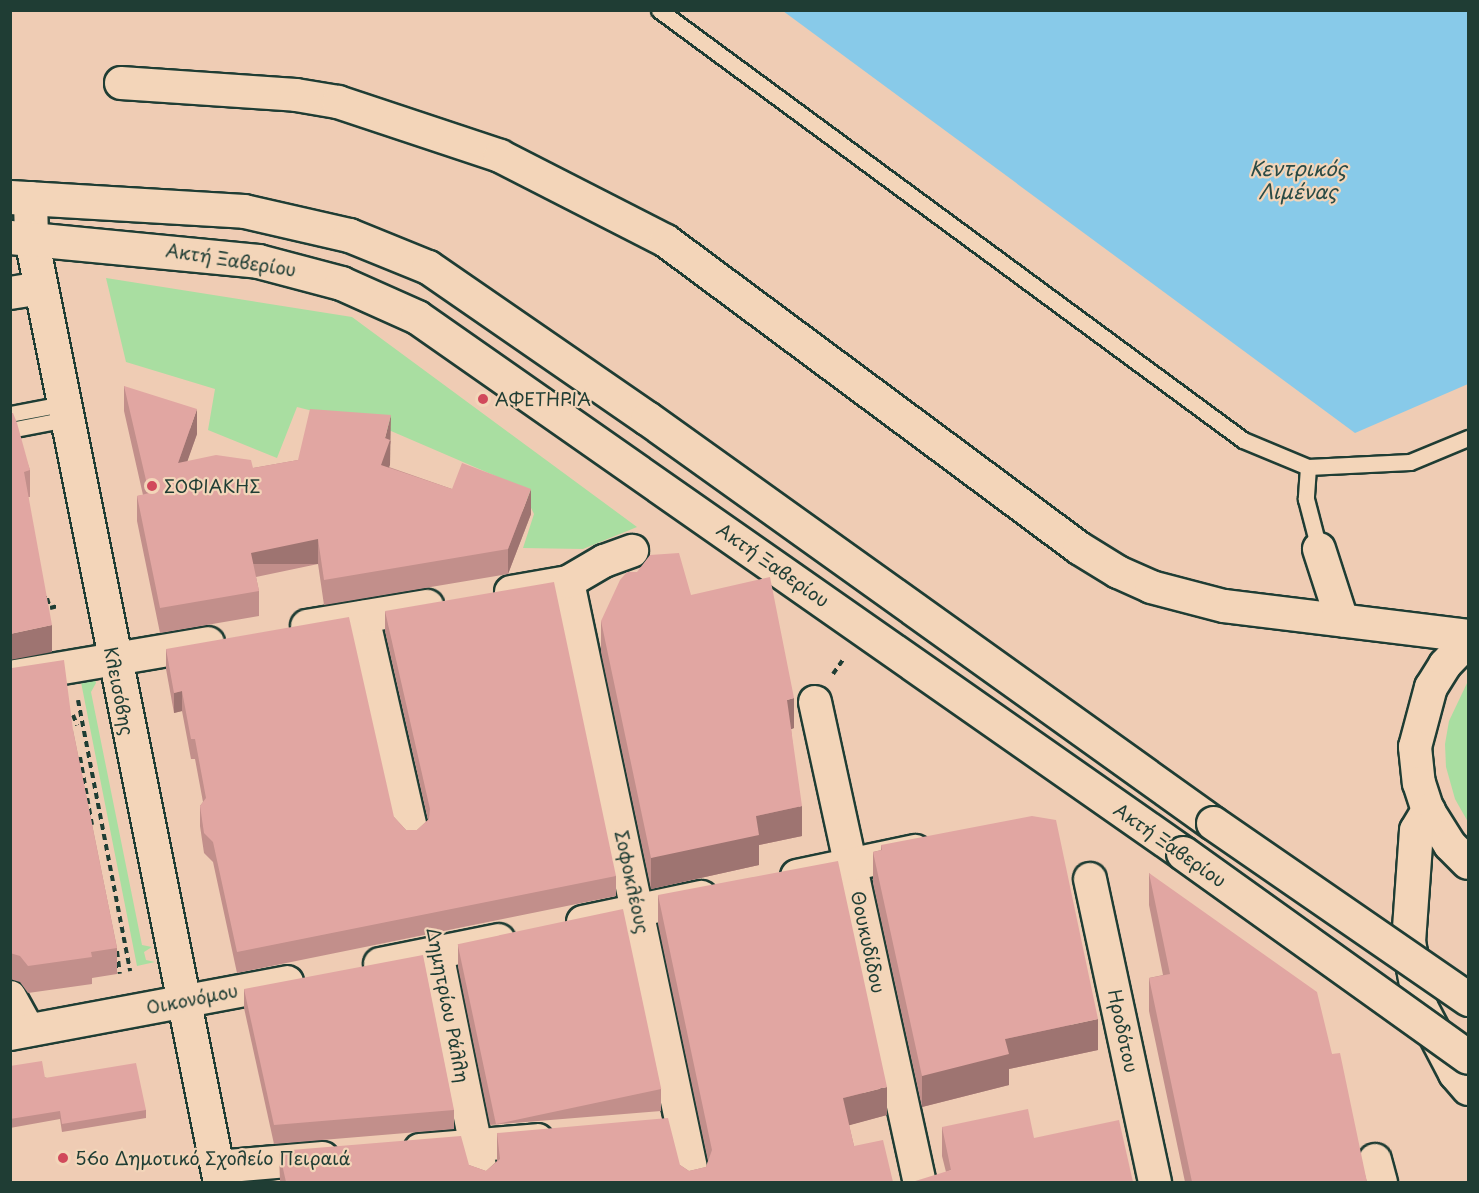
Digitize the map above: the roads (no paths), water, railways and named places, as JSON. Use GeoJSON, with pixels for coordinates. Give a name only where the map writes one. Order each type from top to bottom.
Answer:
{"type":"FeatureCollection","features":[{"type":"Feature","properties":{"kind":"main road","name":"Κλεισόβης"},"geometry":{"type":"LineString","coordinates":[[20,197],[26,291],[64,411],[112,660],[219,1175]]}},
{"type":"Feature","properties":{"kind":"main road"},"geometry":{"type":"LineString","coordinates":[[20,197],[244,211],[349,235],[428,267],[628,404],[1213,823],[1468,999]]}},
{"type":"Feature","properties":{"kind":"main road","name":"Ακτή Ξαβερίου"},"geometry":{"type":"LineString","coordinates":[[21,238],[258,261],[307,272],[379,298],[459,344],[1183,853],[1468,1057]]}},
{"type":"Feature","properties":{"kind":"main road"},"geometry":{"type":"LineString","coordinates":[[1428,810],[1416,830],[1408,940],[1420,1006],[1455,1073],[1468,1088]]}},
{"type":"Feature","properties":{"kind":"street"},"geometry":{"type":"LineString","coordinates":[[121,83],[284,94],[338,102],[500,156],[666,241],[1079,548],[1118,573],[1192,600],[1468,636]]}},
{"type":"Feature","properties":{"kind":"street"},"geometry":{"type":"LineString","coordinates":[[1319,549],[1342,620]]}},
{"type":"Feature","properties":{"kind":"street"},"geometry":{"type":"LineString","coordinates":[[283,631],[568,582],[604,561],[632,551]]}},
{"type":"Feature","properties":{"kind":"street","name":"Σοφοκλέους"},"geometry":{"type":"LineString","coordinates":[[568,582],[694,1182]]}},
{"type":"Feature","properties":{"kind":"street"},"geometry":{"type":"LineString","coordinates":[[363,617],[412,833]]}},
{"type":"Feature","properties":{"kind":"street"},"geometry":{"type":"LineString","coordinates":[[10,677],[238,638]]}},
{"type":"Feature","properties":{"kind":"street"},"geometry":{"type":"LineString","coordinates":[[1468,641],[1445,665],[1421,714],[1415,747],[1419,783],[1428,810],[1450,845],[1468,863]]}},
{"type":"Feature","properties":{"kind":"street","name":"Θουκυδίδου"},"geometry":{"type":"LineString","coordinates":[[815,702],[920,1182]]}},
{"type":"Feature","properties":{"kind":"street"},"geometry":{"type":"LineString","coordinates":[[772,882],[941,845]]}},
{"type":"Feature","properties":{"kind":"street","name":"Ηροδότου"},"geometry":{"type":"LineString","coordinates":[[1090,879],[1155,1182]]}},
{"type":"Feature","properties":{"kind":"street"},"geometry":{"type":"LineString","coordinates":[[356,968],[728,891]]}},
{"type":"Feature","properties":{"kind":"street","name":"Δημητρίου Ράλλη"},"geometry":{"type":"LineString","coordinates":[[437,953],[483,1182]]}},
{"type":"Feature","properties":{"kind":"street","name":"Οικονόμου"},"geometry":{"type":"LineString","coordinates":[[19,1032],[321,975]]}},
{"type":"Feature","properties":{"kind":"street"},"geometry":{"type":"LineString","coordinates":[[10,997],[19,1032]]}},
{"type":"Feature","properties":{"kind":"street"},"geometry":{"type":"LineString","coordinates":[[648,1130],[682,1127]]}},
{"type":"Feature","properties":{"kind":"street"},"geometry":{"type":"LineString","coordinates":[[394,1152],[568,1137]]}},
{"type":"Feature","properties":{"kind":"street"},"geometry":{"type":"LineString","coordinates":[[219,1175],[358,1155]]}},
{"type":"Feature","properties":{"kind":"lane"},"geometry":{"type":"LineString","coordinates":[[659,10],[1224,428],[1266,452],[1308,466],[1410,462],[1468,438]]}},
{"type":"Feature","properties":{"kind":"lane"},"geometry":{"type":"LineString","coordinates":[[10,414],[64,411]]}},
{"type":"Feature","properties":{"kind":"lane"},"geometry":{"type":"LineString","coordinates":[[10,430],[64,411]]}},
{"type":"Feature","properties":{"kind":"lane"},"geometry":{"type":"LineString","coordinates":[[1308,466],[1306,499],[1319,549]]}},
{"type":"Feature","properties":{"kind":"water","name":"Κεντρικός Λιμένας"},"geometry":{"type":"Polygon","coordinates":[[[783,11],[1468,11],[1468,384],[1355,433],[783,11]]]}},
{"type":"Feature","properties":{"kind":"place","name":"ΑΦΕΤΗΡΙΑ"},"geometry":{"type":"Point","coordinates":[483,399]}},
{"type":"Feature","properties":{"kind":"place","name":"ΣΟΦΙΑΚΗΣ"},"geometry":{"type":"Point","coordinates":[152,486]}},
{"type":"Feature","properties":{"kind":"place","name":"56ο Δημοτικό Σχολείο Πειραιά"},"geometry":{"type":"Point","coordinates":[63,1158]}}]}
